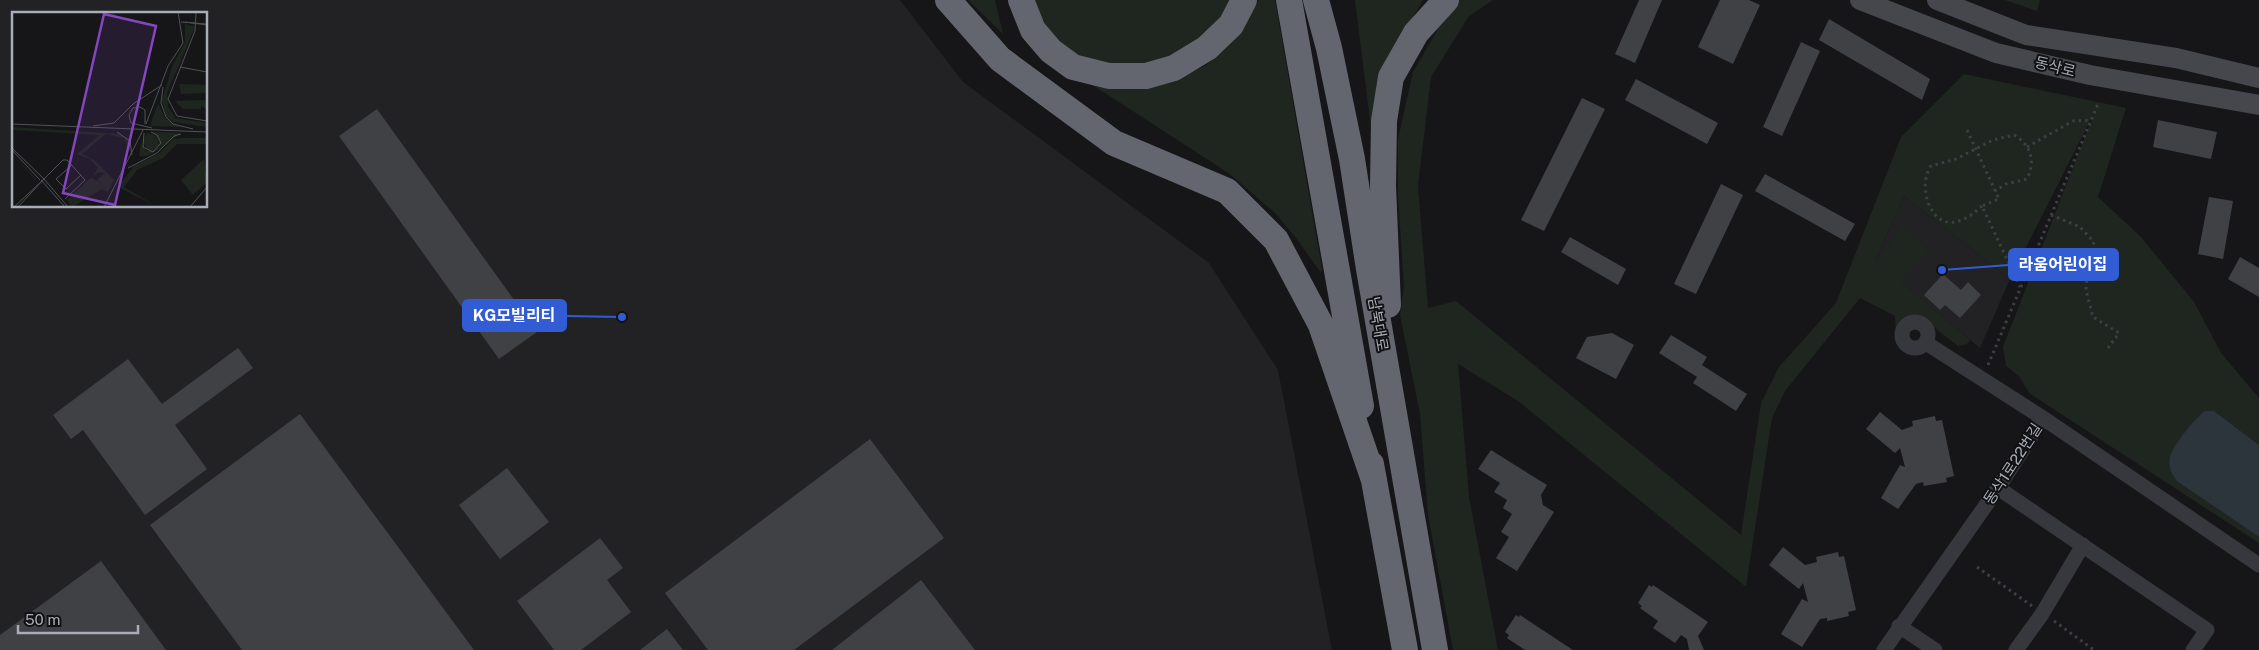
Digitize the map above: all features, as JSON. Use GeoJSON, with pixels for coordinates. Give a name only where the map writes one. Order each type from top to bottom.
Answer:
{"type":"FeatureCollection","features":[{"type":"Feature","properties":{"kind":"highway"},"geometry":{"type":"LineString","coordinates":[[948,0],[1000,59],[1114,144],[1228,191],[1276,240],[1322,325],[1374,480]]}},
{"type":"Feature","properties":{"kind":"highway"},"geometry":{"type":"LineString","coordinates":[[1020,0],[1033,30],[1051,51],[1073,67],[1109,76],[1146,76],[1174,68],[1207,48],[1231,25],[1244,0]]}},
{"type":"Feature","properties":{"kind":"highway","name":"남북대로"},"geometry":{"type":"LineString","coordinates":[[1289,0],[1405,650]]}},
{"type":"Feature","properties":{"kind":"highway","name":"남북대로"},"geometry":{"type":"LineString","coordinates":[[1316,0],[1329,48],[1352,159],[1435,650]]}},
{"type":"Feature","properties":{"kind":"highway"},"geometry":{"type":"LineString","coordinates":[[1322,0],[1329,48]]}},
{"type":"Feature","properties":{"kind":"highway"},"geometry":{"type":"LineString","coordinates":[[1390,391],[1387,252],[1383,186],[1384,121],[1391,77],[1416,33],[1446,0]]}},
{"type":"Feature","properties":{"kind":"main road","name":"동삭로"},"geometry":{"type":"LineString","coordinates":[[1860,0],[1996,53],[2090,75],[2259,105]]}},
{"type":"Feature","properties":{"kind":"main road","name":"동삭로"},"geometry":{"type":"LineString","coordinates":[[1937,0],[2026,35],[2176,58],[2259,78]]}},
{"type":"Feature","properties":{"kind":"street"},"geometry":{"type":"LineString","coordinates":[[1926,343],[2043,418]]}},
{"type":"Feature","properties":{"kind":"street","name":"동삭1로22번길"},"geometry":{"type":"LineString","coordinates":[[1884,650],[1899,626],[1998,488],[2043,418],[2259,565]]}},
{"type":"Feature","properties":{"kind":"street"},"geometry":{"type":"LineString","coordinates":[[1998,488],[2207,630],[2193,650]]}},
{"type":"Feature","properties":{"kind":"street"},"geometry":{"type":"LineString","coordinates":[[2016,650],[2042,614],[2083,545]]}},
{"type":"Feature","properties":{"kind":"street"},"geometry":{"type":"LineString","coordinates":[[1899,626],[1935,650]]}},
{"type":"Feature","properties":{"kind":"path"},"geometry":{"type":"LineString","coordinates":[[1988,365],[2098,104]]}},
{"type":"Feature","properties":{"kind":"path"},"geometry":{"type":"LineString","coordinates":[[2027,147],[2073,121],[2091,120]]}},
{"type":"Feature","properties":{"kind":"path"},"geometry":{"type":"LineString","coordinates":[[1967,130],[1976,150],[1995,191],[1999,199],[1982,206],[1968,218],[1954,222],[1943,221],[1931,206],[1924,185],[1926,173],[1931,166],[1956,159],[1976,150],[2005,136],[2014,135],[2023,140],[2033,160],[2027,179],[2006,184],[1995,191]]}},
{"type":"Feature","properties":{"kind":"path"},"geometry":{"type":"LineString","coordinates":[[1982,206],[2020,288]]}},
{"type":"Feature","properties":{"kind":"path"},"geometry":{"type":"LineString","coordinates":[[2051,215],[2080,227],[2094,242],[2088,268],[2086,290],[2093,317],[2119,333],[2108,348]]}},
{"type":"Feature","properties":{"kind":"path"},"geometry":{"type":"LineString","coordinates":[[1978,567],[2035,608]]}},
{"type":"Feature","properties":{"kind":"path"},"geometry":{"type":"LineString","coordinates":[[2051,619],[2094,650]]}},
{"type":"Feature","properties":{"kind":"shaded area"},"geometry":{"type":"Polygon","coordinates":[[[0,0],[900,0],[963,82],[1209,263],[1278,370],[1332,650],[0,650],[0,0]]]}},
{"type":"Feature","properties":{"kind":"shaded area"},"geometry":{"type":"Polygon","coordinates":[[[968,0],[995,0],[1003,34],[968,0]]]}},
{"type":"Feature","properties":{"kind":"shaded area"},"geometry":{"type":"Polygon","coordinates":[[[1027,0],[1230,0],[1222,18],[1190,51],[1147,67],[1086,61],[1057,43],[1027,0]]]}},
{"type":"Feature","properties":{"kind":"shaded area"},"geometry":{"type":"Polygon","coordinates":[[[1259,0],[1275,0],[1322,269],[1321,273],[1275,213],[1230,174],[1077,75],[1183,76],[1205,66],[1231,44],[1259,0]]]}},
{"type":"Feature","properties":{"kind":"shaded area"},"geometry":{"type":"Polygon","coordinates":[[[1355,0],[1423,0],[1401,37],[1372,136],[1355,0]]]}},
{"type":"Feature","properties":{"kind":"shaded area"},"geometry":{"type":"Polygon","coordinates":[[[1460,0],[1493,0],[1469,16],[1431,77],[1418,186],[1428,308],[1456,301],[1741,535],[1761,403],[1779,367],[1836,303],[1901,137],[1964,74],[2126,108],[2098,197],[2141,237],[2194,302],[2221,353],[2259,398],[2259,445],[2214,411],[2178,482],[2259,537],[2259,543],[2029,393],[2019,376],[2006,366],[2003,347],[2095,111],[2010,279],[1904,196],[1875,261],[1878,262],[1903,224],[1929,251],[1901,282],[1970,340],[1967,344],[1958,346],[1923,319],[1906,322],[1896,334],[1895,316],[1860,298],[1785,391],[1772,418],[1746,587],[1518,401],[1458,364],[1469,497],[1498,650],[1453,650],[1428,515],[1420,414],[1400,315],[1404,287],[1398,196],[1398,139],[1413,72],[1451,6],[1460,0]]]}},
{"type":"Feature","properties":{"kind":"shaded area"},"geometry":{"type":"Polygon","coordinates":[[[2005,0],[2040,0],[2037,11],[2005,0]]]}},
{"type":"Feature","properties":{"kind":"shaded area"},"geometry":{"type":"Polygon","coordinates":[[[1904,196],[2010,279],[1980,348],[1875,261],[1904,196]]]}},
{"type":"Feature","properties":{"kind":"shaded area"},"geometry":{"type":"Polygon","coordinates":[[[2205,411],[2214,411],[2259,445],[2259,537],[2178,482],[2171,471],[2170,457],[2175,446],[2190,425],[2205,411]]]}},
{"type":"Feature","properties":{"kind":"building"},"geometry":{"type":"Polygon","coordinates":[[[1639,0],[1662,0],[1635,63],[1615,54],[1639,0]]]}},
{"type":"Feature","properties":{"kind":"building"},"geometry":{"type":"Polygon","coordinates":[[[1720,0],[1749,0],[1760,5],[1733,64],[1698,47],[1720,0]]]}},
{"type":"Feature","properties":{"kind":"building"},"geometry":{"type":"Polygon","coordinates":[[[1829,19],[1930,79],[1922,100],[1819,40],[1829,19]]]}},
{"type":"Feature","properties":{"kind":"building"},"geometry":{"type":"Polygon","coordinates":[[[1801,42],[1820,51],[1782,136],[1763,127],[1801,42]]]}},
{"type":"Feature","properties":{"kind":"building"},"geometry":{"type":"Polygon","coordinates":[[[1636,79],[1718,123],[1707,144],[1625,100],[1636,79]]]}},
{"type":"Feature","properties":{"kind":"building"},"geometry":{"type":"Polygon","coordinates":[[[1582,98],[1605,109],[1544,231],[1521,220],[1582,98]]]}},
{"type":"Feature","properties":{"kind":"building"},"geometry":{"type":"Polygon","coordinates":[[[377,109],[537,332],[499,359],[339,136],[377,109]]]}},
{"type":"Feature","properties":{"kind":"building"},"geometry":{"type":"Polygon","coordinates":[[[2158,120],[2217,132],[2211,159],[2153,147],[2158,120]]]}},
{"type":"Feature","properties":{"kind":"building"},"geometry":{"type":"Polygon","coordinates":[[[1765,174],[1855,224],[1845,241],[1755,191],[1765,174]]]}},
{"type":"Feature","properties":{"kind":"building"},"geometry":{"type":"Polygon","coordinates":[[[1721,184],[1743,195],[1696,294],[1674,284],[1721,184]]]}},
{"type":"Feature","properties":{"kind":"building"},"geometry":{"type":"Polygon","coordinates":[[[2209,197],[2233,201],[2223,259],[2198,254],[2209,197]]]}},
{"type":"Feature","properties":{"kind":"building"},"geometry":{"type":"Polygon","coordinates":[[[1570,237],[1626,269],[1618,285],[1561,252],[1570,237]]]}},
{"type":"Feature","properties":{"kind":"building"},"geometry":{"type":"Polygon","coordinates":[[[2240,257],[2259,268],[2259,297],[2228,279],[2240,257]]]}},
{"type":"Feature","properties":{"kind":"building"},"geometry":{"type":"Polygon","coordinates":[[[1943,274],[1961,290],[1968,282],[1981,295],[1960,318],[1945,305],[1940,310],[1924,295],[1943,274]]]}},
{"type":"Feature","properties":{"kind":"building"},"geometry":{"type":"Polygon","coordinates":[[[1612,333],[1634,345],[1616,379],[1576,358],[1587,337],[1612,333]]]}},
{"type":"Feature","properties":{"kind":"building"},"geometry":{"type":"Polygon","coordinates":[[[1671,335],[1707,357],[1702,365],[1747,394],[1736,411],[1693,383],[1697,377],[1659,353],[1671,335]]]}},
{"type":"Feature","properties":{"kind":"building"},"geometry":{"type":"Polygon","coordinates":[[[238,348],[253,368],[175,425],[207,469],[145,515],[83,430],[71,439],[53,415],[128,359],[162,404],[238,348]]]}},
{"type":"Feature","properties":{"kind":"building"},"geometry":{"type":"Polygon","coordinates":[[[1880,412],[1902,430],[1913,426],[1912,421],[1935,416],[1936,421],[1942,420],[1954,476],[1946,478],[1947,482],[1924,486],[1923,482],[1916,484],[1898,509],[1881,498],[1900,465],[1905,467],[1900,448],[1895,453],[1866,429],[1880,412]]]}},
{"type":"Feature","properties":{"kind":"building"},"geometry":{"type":"Polygon","coordinates":[[[300,414],[474,650],[242,650],[150,525],[300,414]]]}},
{"type":"Feature","properties":{"kind":"building"},"geometry":{"type":"Polygon","coordinates":[[[870,439],[944,538],[794,650],[708,650],[665,593],[870,439]]]}},
{"type":"Feature","properties":{"kind":"building"},"geometry":{"type":"Polygon","coordinates":[[[1491,450],[1547,485],[1541,495],[1543,505],[1554,512],[1517,571],[1496,558],[1509,537],[1501,532],[1512,514],[1503,508],[1507,500],[1494,492],[1500,483],[1478,469],[1491,450]]]}},
{"type":"Feature","properties":{"kind":"building"},"geometry":{"type":"Polygon","coordinates":[[[507,468],[549,522],[500,559],[459,505],[507,468]]]}},
{"type":"Feature","properties":{"kind":"building"},"geometry":{"type":"Polygon","coordinates":[[[600,538],[623,568],[607,580],[631,612],[581,650],[554,650],[517,601],[600,538]]]}},
{"type":"Feature","properties":{"kind":"building"},"geometry":{"type":"Polygon","coordinates":[[[1783,547],[1805,565],[1817,562],[1816,557],[1838,552],[1839,557],[1844,556],[1856,610],[1848,612],[1849,616],[1827,621],[1827,618],[1820,619],[1802,647],[1781,634],[1802,599],[1808,602],[1803,583],[1799,589],[1769,565],[1783,547]]]}},
{"type":"Feature","properties":{"kind":"building"},"geometry":{"type":"Polygon","coordinates":[[[101,561],[166,650],[0,650],[0,635],[101,561]]]}},
{"type":"Feature","properties":{"kind":"building"},"geometry":{"type":"Polygon","coordinates":[[[921,580],[975,650],[832,650],[921,580]]]}},
{"type":"Feature","properties":{"kind":"building"},"geometry":{"type":"Polygon","coordinates":[[[1649,585],[1652,587],[1653,585],[1708,622],[1698,636],[1704,650],[1689,650],[1687,639],[1681,635],[1675,643],[1653,628],[1658,621],[1640,608],[1642,606],[1638,603],[1649,585]]]}},
{"type":"Feature","properties":{"kind":"building"},"geometry":{"type":"Polygon","coordinates":[[[1516,615],[1519,617],[1520,615],[1573,650],[1525,650],[1507,638],[1509,635],[1505,632],[1516,615]]]}},
{"type":"Feature","properties":{"kind":"building"},"geometry":{"type":"Polygon","coordinates":[[[667,629],[683,650],[640,650],[667,629]]]}},
{"type":"Feature","properties":{"kind":"place","name":"라움어린이집"},"geometry":{"type":"Point","coordinates":[1942,270]}},
{"type":"Feature","properties":{"kind":"place","name":"KG모빌리티"},"geometry":{"type":"Point","coordinates":[622,317]}}]}
